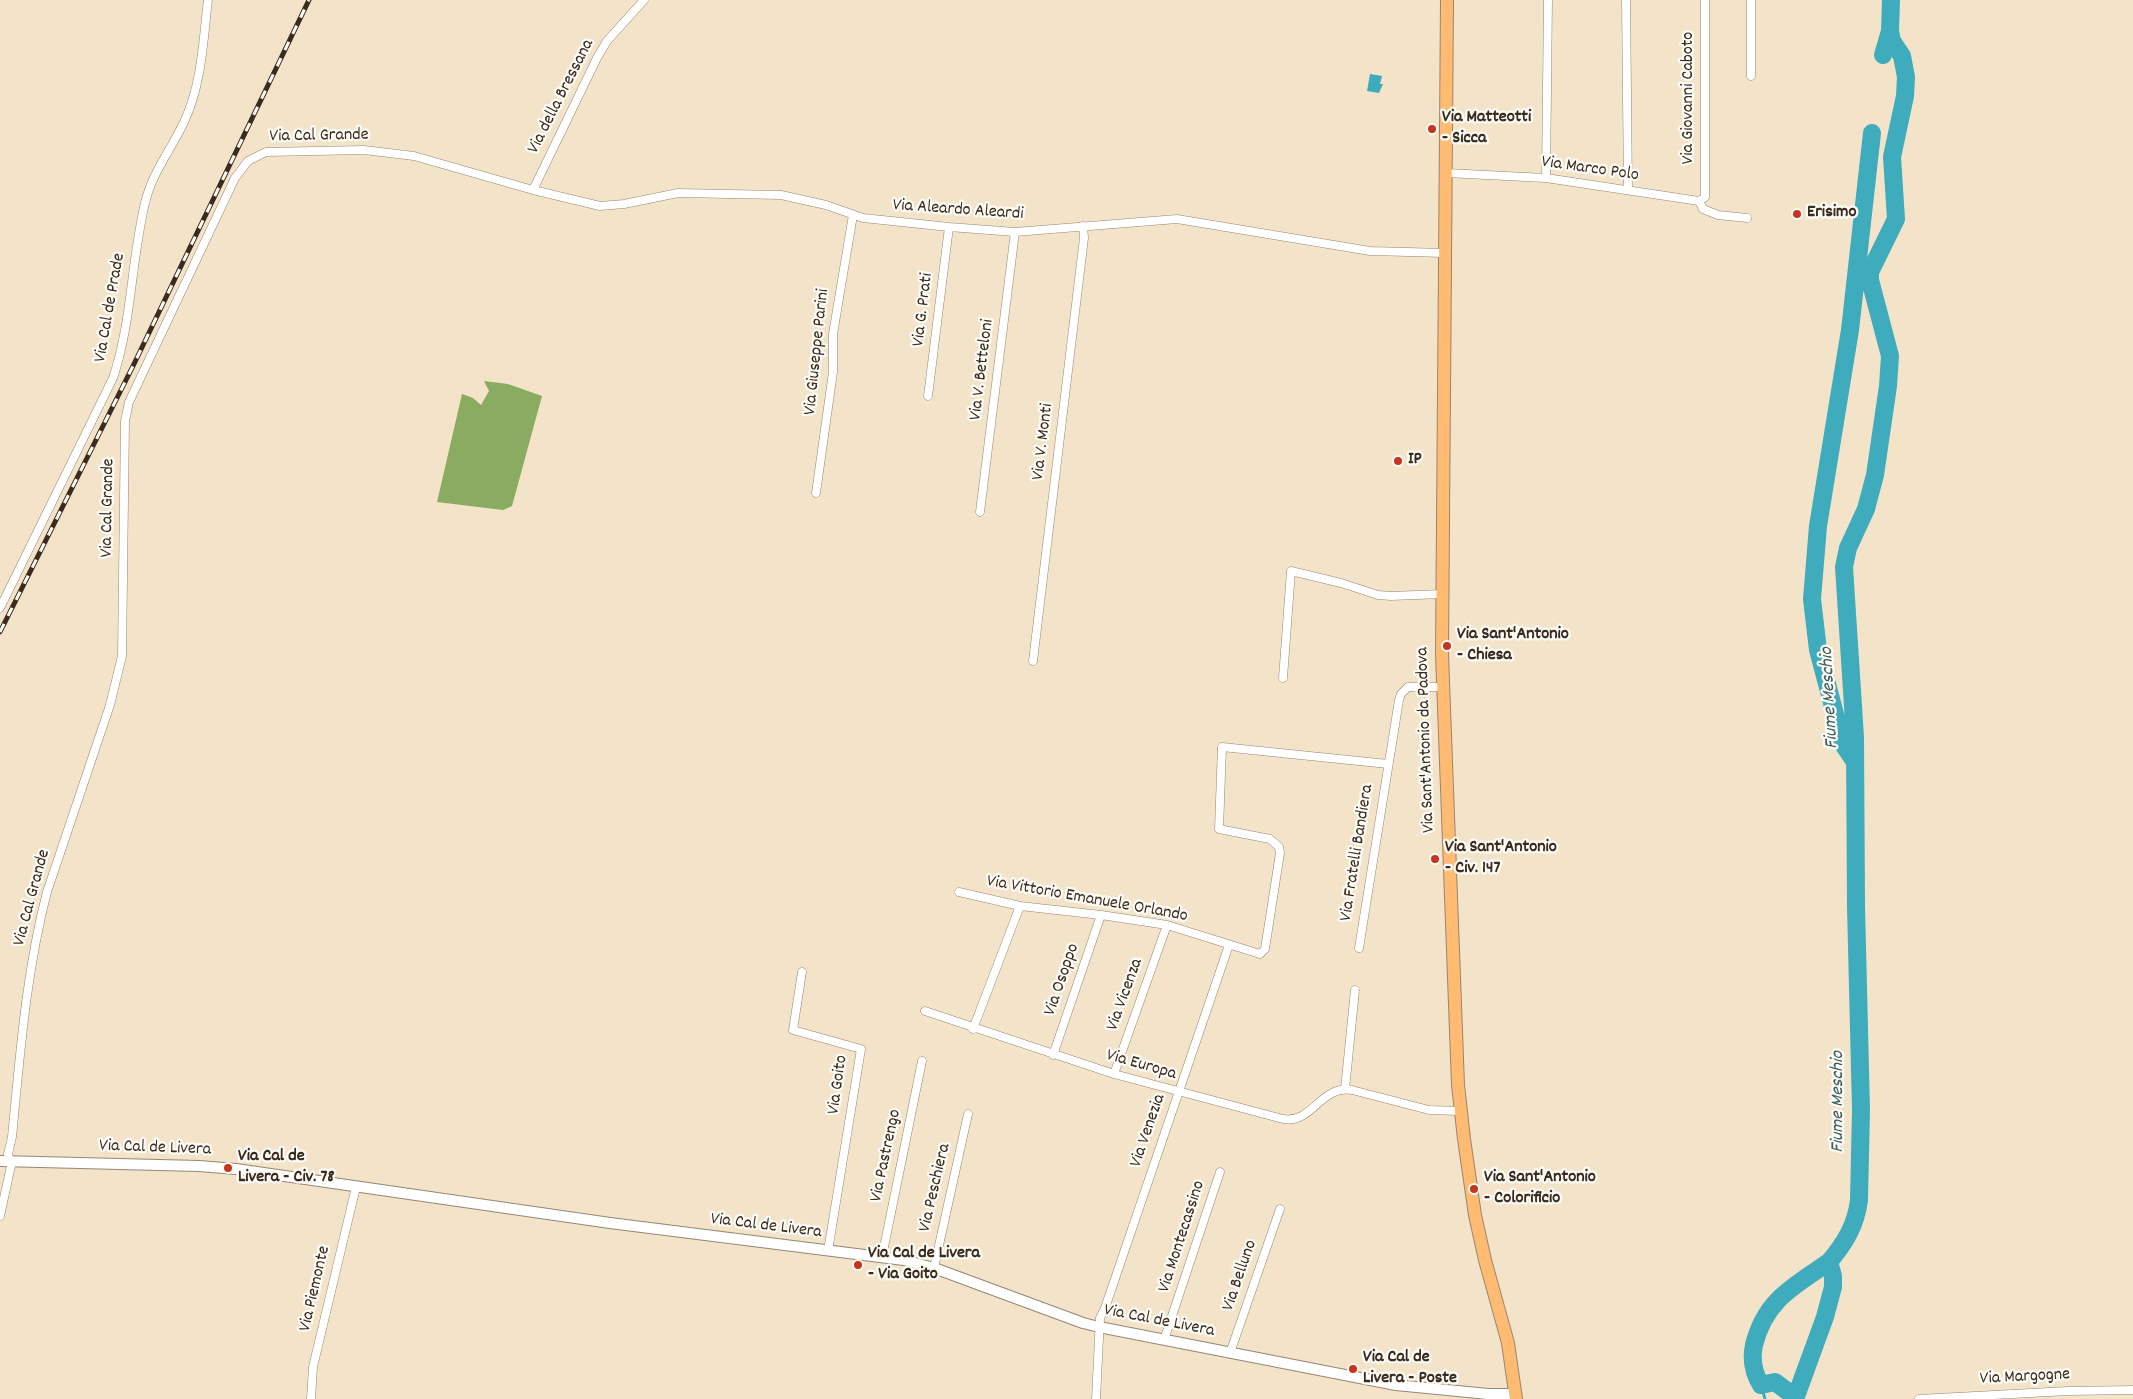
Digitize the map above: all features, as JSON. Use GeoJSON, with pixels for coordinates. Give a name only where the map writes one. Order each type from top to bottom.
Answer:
{"type":"FeatureCollection","features":[{"type":"Feature","properties":{"kind":"main road","name":"Via Sant'Antonio da Padova"},"geometry":{"type":"LineString","coordinates":[[1447,0],[1442,687],[1460,1111],[1475,1215],[1485,1260],[1508,1343],[1516,1397]]}},
{"type":"Feature","properties":{"kind":"street","name":"Via Cal de Prade"},"geometry":{"type":"LineString","coordinates":[[0,608],[113,378],[122,343],[144,204],[153,177],[184,123],[194,95],[200,68],[208,0]]}},
{"type":"Feature","properties":{"kind":"street","name":"Via della Bressana"},"geometry":{"type":"LineString","coordinates":[[533,190],[597,58],[607,41],[644,0]]}},
{"type":"Feature","properties":{"kind":"street"},"geometry":{"type":"LineString","coordinates":[[1546,178],[1548,0]]}},
{"type":"Feature","properties":{"kind":"street"},"geometry":{"type":"LineString","coordinates":[[1626,0],[1628,190]]}},
{"type":"Feature","properties":{"kind":"street","name":"Via Giovanni Caboto"},"geometry":{"type":"LineString","coordinates":[[1702,199],[1705,0]]}},
{"type":"Feature","properties":{"kind":"street"},"geometry":{"type":"LineString","coordinates":[[1751,76],[1752,0]]}},
{"type":"Feature","properties":{"kind":"street","name":"Via Cal Grande"},"geometry":{"type":"LineString","coordinates":[[0,1216],[5,1161],[12,1137],[28,983],[39,923],[47,892],[110,705],[122,656],[125,422],[129,402],[235,178],[248,161],[266,152],[364,150],[414,156],[533,190]]}},
{"type":"Feature","properties":{"kind":"street","name":"Via Marco Polo"},"geometry":{"type":"LineString","coordinates":[[1446,173],[1546,178],[1702,199],[1703,209],[1718,215],[1747,218]]}},
{"type":"Feature","properties":{"kind":"street","name":"Via Aleardo Aleardi"},"geometry":{"type":"LineString","coordinates":[[533,190],[600,206],[624,204],[678,193],[780,195],[826,205],[854,215],[877,220],[1015,232],[1159,219],[1184,219],[1362,250],[1445,253]]}},
{"type":"Feature","properties":{"kind":"street","name":"Via Giuseppe Parini"},"geometry":{"type":"LineString","coordinates":[[816,493],[833,372],[833,334],[854,215]]}},
{"type":"Feature","properties":{"kind":"street","name":"Via V. Monti"},"geometry":{"type":"LineString","coordinates":[[1033,661],[1083,248],[1083,226]]}},
{"type":"Feature","properties":{"kind":"street","name":"Via G. Prati"},"geometry":{"type":"LineString","coordinates":[[928,396],[949,227]]}},
{"type":"Feature","properties":{"kind":"street","name":"Via V. Betteloni"},"geometry":{"type":"LineString","coordinates":[[980,512],[1015,232]]}},
{"type":"Feature","properties":{"kind":"street"},"geometry":{"type":"LineString","coordinates":[[1284,678],[1291,571],[1341,583],[1378,595],[1442,594]]}},
{"type":"Feature","properties":{"kind":"street","name":"Via Fratelli Bandiera"},"geometry":{"type":"LineString","coordinates":[[1359,948],[1401,694],[1412,686],[1442,687]]}},
{"type":"Feature","properties":{"kind":"street","name":"Via Fratelli Bandiera"},"geometry":{"type":"LineString","coordinates":[[1265,949],[1280,853],[1279,847],[1270,839],[1220,829],[1222,747],[1388,764]]}},
{"type":"Feature","properties":{"kind":"street","name":"Via Vittorio Emanuele Orlando"},"geometry":{"type":"LineString","coordinates":[[959,892],[1020,906],[1100,915],[1167,926],[1253,953],[1260,954],[1265,949]]}},
{"type":"Feature","properties":{"kind":"street"},"geometry":{"type":"LineString","coordinates":[[973,1029],[1020,906]]}},
{"type":"Feature","properties":{"kind":"street","name":"Via Osoppo"},"geometry":{"type":"LineString","coordinates":[[1053,1055],[1100,915]]}},
{"type":"Feature","properties":{"kind":"street","name":"Via Vicenza"},"geometry":{"type":"LineString","coordinates":[[1114,1074],[1167,926]]}},
{"type":"Feature","properties":{"kind":"street","name":"Via Venezia"},"geometry":{"type":"LineString","coordinates":[[1096,1399],[1100,1318],[1229,945]]}},
{"type":"Feature","properties":{"kind":"street","name":"Via Goito"},"geometry":{"type":"LineString","coordinates":[[802,972],[793,1030],[860,1050],[828,1251]]}},
{"type":"Feature","properties":{"kind":"street"},"geometry":{"type":"LineString","coordinates":[[1355,990],[1345,1089],[1429,1110],[1460,1111]]}},
{"type":"Feature","properties":{"kind":"street","name":"Via Europa"},"geometry":{"type":"LineString","coordinates":[[925,1011],[973,1029],[1114,1074],[1290,1120],[1302,1117],[1335,1091],[1345,1089]]}},
{"type":"Feature","properties":{"kind":"street","name":"Via Pastrengo"},"geometry":{"type":"LineString","coordinates":[[882,1257],[922,1061]]}},
{"type":"Feature","properties":{"kind":"street","name":"Via Peschiera"},"geometry":{"type":"LineString","coordinates":[[934,1268],[968,1114]]}},
{"type":"Feature","properties":{"kind":"street","name":"Via Cal de Livera"},"geometry":{"type":"LineString","coordinates":[[5,1161],[199,1166],[260,1172],[668,1231],[882,1257],[934,1268],[1083,1323],[1100,1327],[1414,1387],[1516,1397]]}},
{"type":"Feature","properties":{"kind":"street","name":"Via Montecassino"},"geometry":{"type":"LineString","coordinates":[[1164,1340],[1220,1172]]}},
{"type":"Feature","properties":{"kind":"street","name":"Via Piemonte"},"geometry":{"type":"LineString","coordinates":[[311,1399],[313,1367],[356,1187]]}},
{"type":"Feature","properties":{"kind":"street","name":"Via Belluno"},"geometry":{"type":"LineString","coordinates":[[1230,1352],[1280,1209]]}},
{"type":"Feature","properties":{"kind":"street","name":"Via Margogne"},"geometry":{"type":"LineString","coordinates":[[1919,1399],[2068,1391],[2133,1390]]}},
{"type":"Feature","properties":{"kind":"green space"},"geometry":{"type":"Polygon","coordinates":[[[484,381],[508,384],[542,396],[512,506],[503,510],[437,502],[462,394],[473,398],[481,405],[489,391],[484,381]]]}},
{"type":"Feature","properties":{"kind":"water"},"geometry":{"type":"Polygon","coordinates":[[[1370,74],[1382,76],[1380,84],[1383,84],[1379,93],[1367,91],[1370,74]]]}},
{"type":"Feature","properties":{"kind":"waterway","name":"Fiume Meschio"},"geometry":{"type":"LineString","coordinates":[[1795,1399],[1825,1317],[1833,1287],[1833,1276],[1829,1262],[1849,1233],[1858,1209],[1859,1200],[1861,1110],[1856,906],[1855,737],[1844,567],[1848,548],[1866,509],[1875,475],[1888,386],[1890,356],[1870,280],[1870,272],[1896,219],[1892,157],[1905,96],[1906,77],[1902,56],[1892,41],[1890,31],[1891,0]]}},
{"type":"Feature","properties":{"kind":"waterway"},"geometry":{"type":"LineString","coordinates":[[1883,55],[1890,31]]}},
{"type":"Feature","properties":{"kind":"waterway"},"geometry":{"type":"LineString","coordinates":[[1855,762],[1843,744],[1818,650],[1812,599],[1818,526],[1850,330],[1872,133]]}},
{"type":"Feature","properties":{"kind":"waterway"},"geometry":{"type":"LineString","coordinates":[[1795,1397],[1775,1382],[1761,1385],[1753,1365],[1754,1345],[1765,1316],[1773,1305],[1793,1287],[1829,1262]]}},
{"type":"Feature","properties":{"kind":"waterway"},"geometry":{"type":"LineString","coordinates":[[1761,1385],[1765,1399]]}},
{"type":"Feature","properties":{"kind":"railway"},"geometry":{"type":"LineString","coordinates":[[0,632],[134,364],[309,0]]}},
{"type":"Feature","properties":{"kind":"place","name":"Via Matteotti - Sicca"},"geometry":{"type":"Point","coordinates":[1432,129]}},
{"type":"Feature","properties":{"kind":"place","name":"Erisimo"},"geometry":{"type":"Point","coordinates":[1797,214]}},
{"type":"Feature","properties":{"kind":"place","name":"IP"},"geometry":{"type":"Point","coordinates":[1398,461]}},
{"type":"Feature","properties":{"kind":"place","name":"Via Sant'Antonio - Chiesa"},"geometry":{"type":"Point","coordinates":[1447,646]}},
{"type":"Feature","properties":{"kind":"place","name":"Via Sant'Antonio - Civ. 147"},"geometry":{"type":"Point","coordinates":[1435,859]}},
{"type":"Feature","properties":{"kind":"place","name":"Via Cal de Livera - Civ. 78"},"geometry":{"type":"Point","coordinates":[228,1168]}},
{"type":"Feature","properties":{"kind":"place","name":"Via Sant'Antonio - Colorificio"},"geometry":{"type":"Point","coordinates":[1474,1189]}},
{"type":"Feature","properties":{"kind":"place","name":"Via Cal de Livera - Via Goito"},"geometry":{"type":"Point","coordinates":[858,1265]}},
{"type":"Feature","properties":{"kind":"place","name":"Via Cal de Livera - Poste"},"geometry":{"type":"Point","coordinates":[1353,1369]}}]}
